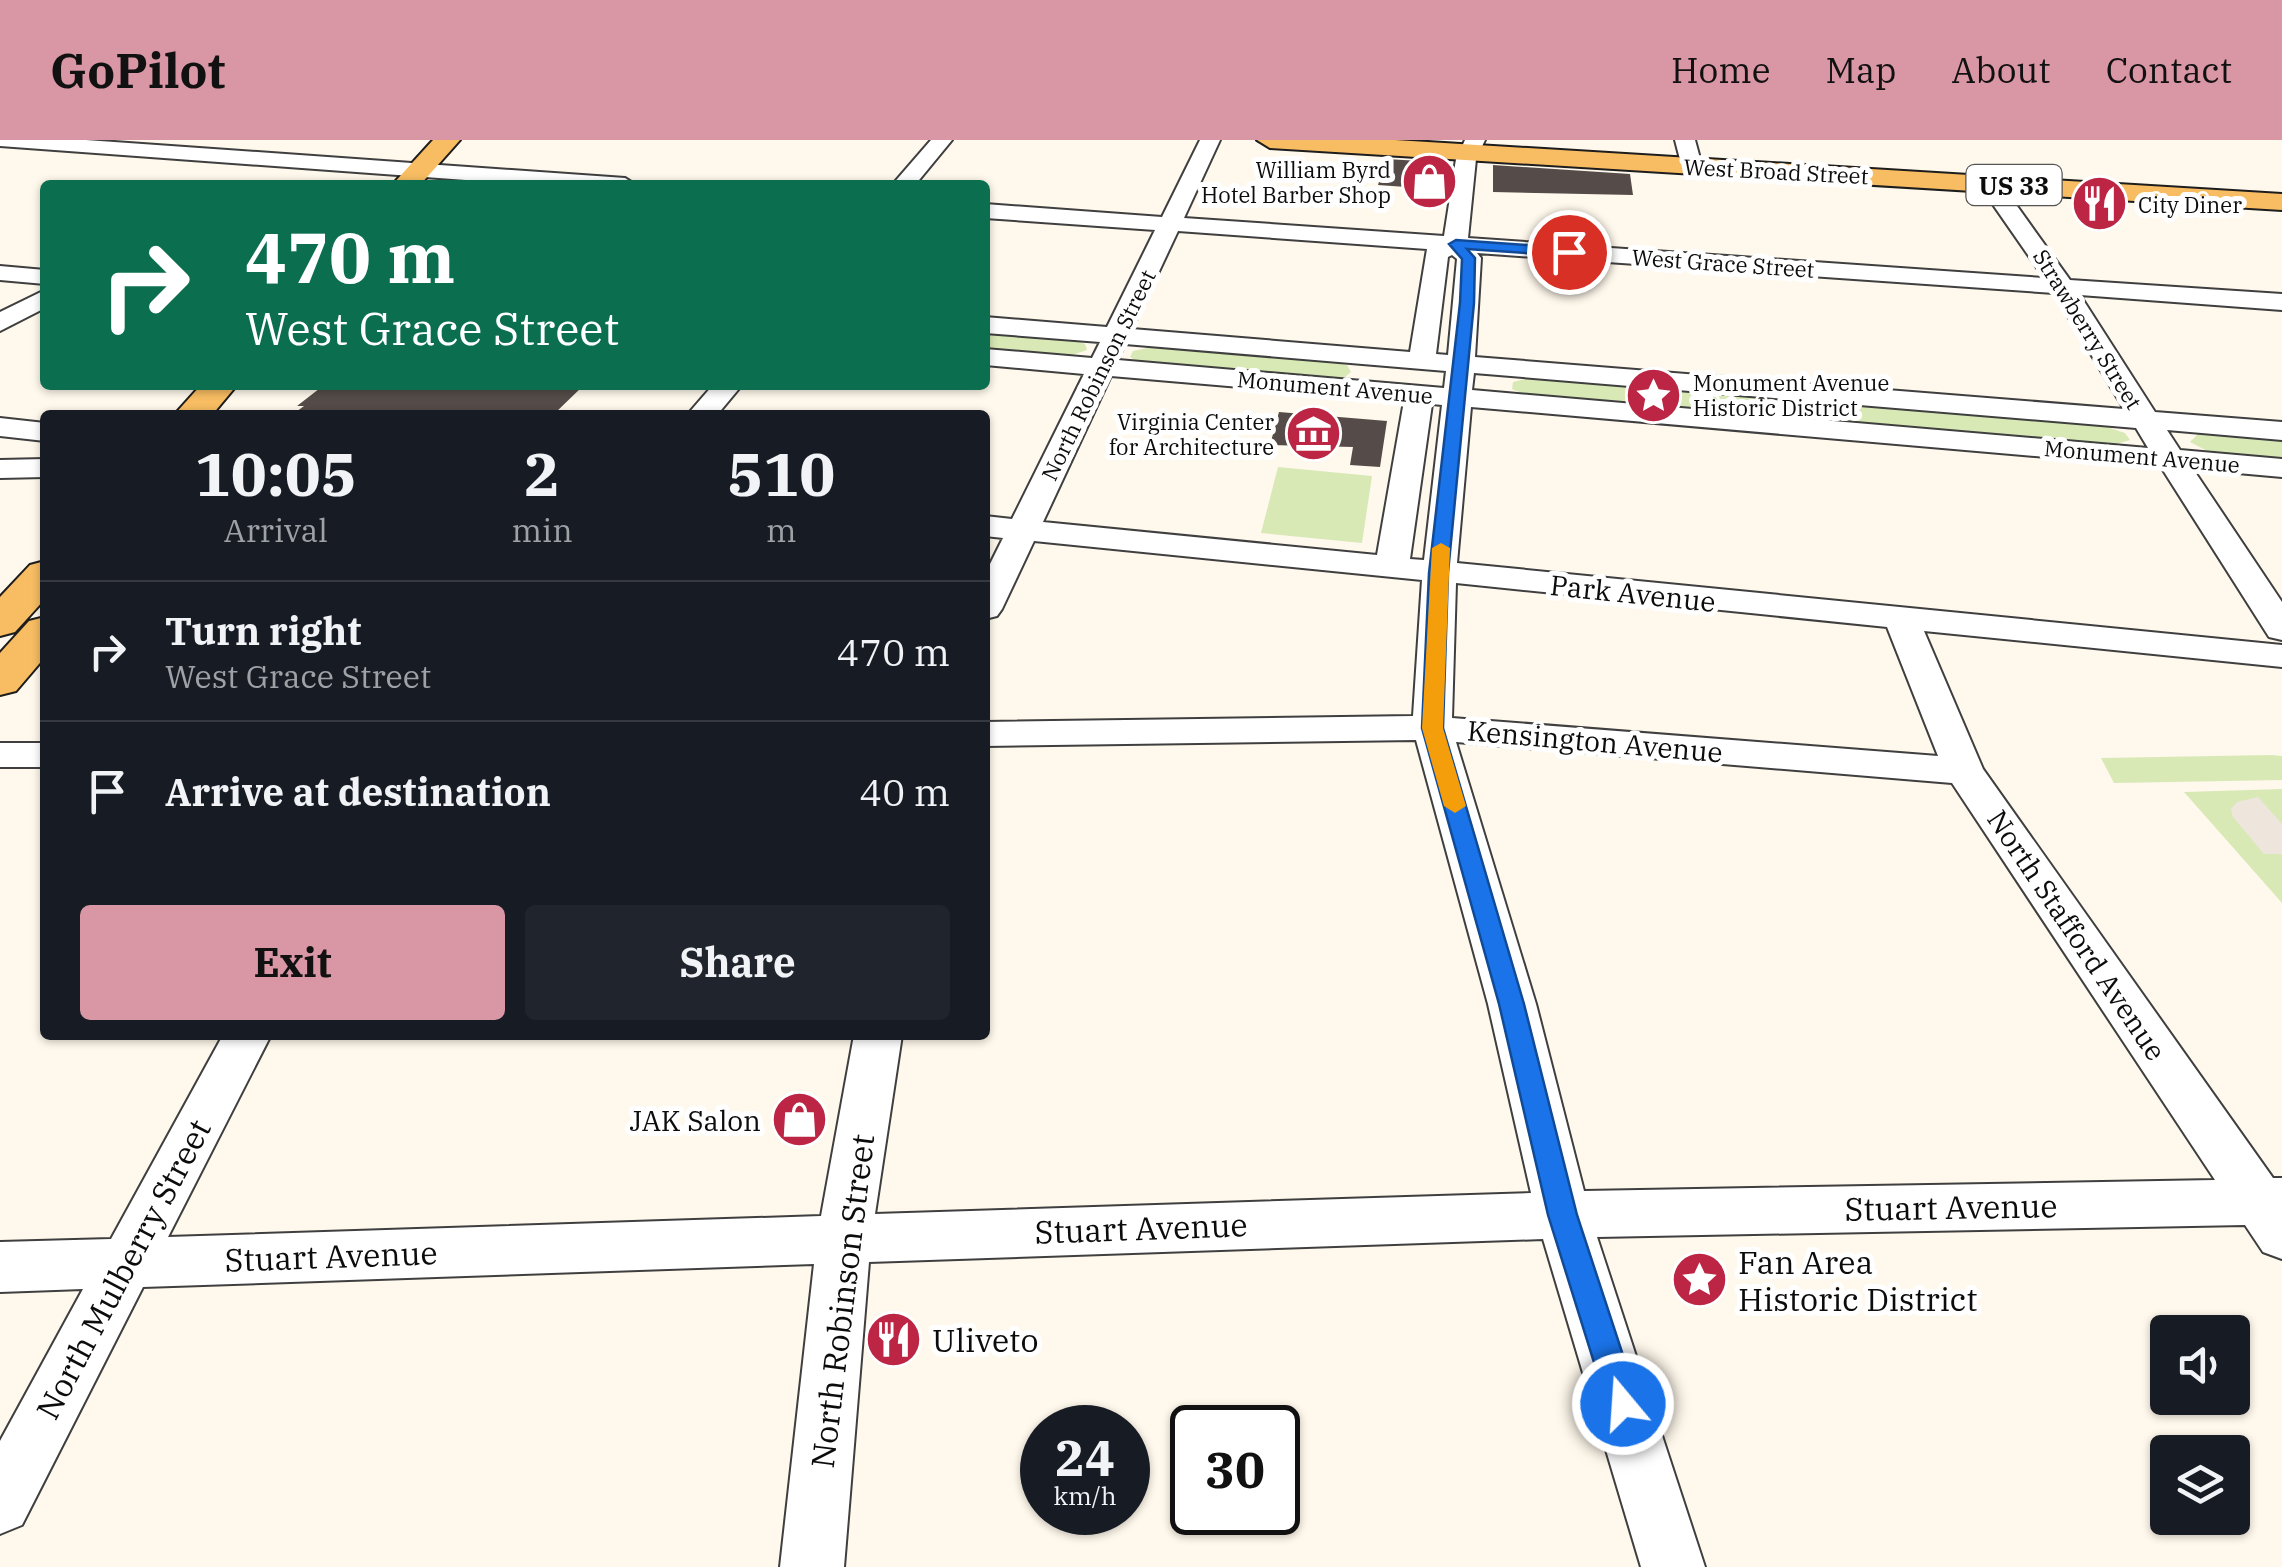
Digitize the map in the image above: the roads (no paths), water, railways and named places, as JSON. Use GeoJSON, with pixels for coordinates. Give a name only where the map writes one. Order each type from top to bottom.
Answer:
{"type":"FeatureCollection","features":[{"type":"Feature","properties":{"kind":"main road"},"geometry":{"type":"LineString","coordinates":[[428,178],[448,140]]}},
{"type":"Feature","properties":{"kind":"main road"},"geometry":{"type":"LineString","coordinates":[[428,178],[474,140]]}},
{"type":"Feature","properties":{"kind":"main road","name":"West Broad Street"},"geometry":{"type":"LineString","coordinates":[[1270,140],[1688,153],[2282,187]]}},
{"type":"Feature","properties":{"kind":"main road","name":"West Broad Street"},"geometry":{"type":"LineString","coordinates":[[1688,153],[1989,183],[2282,202]]}},
{"type":"Feature","properties":{"kind":"main road"},"geometry":{"type":"LineString","coordinates":[[206,410],[234,400]]}},
{"type":"Feature","properties":{"kind":"main road"},"geometry":{"type":"LineString","coordinates":[[0,623],[40,579]]}},
{"type":"Feature","properties":{"kind":"main road"},"geometry":{"type":"LineString","coordinates":[[0,681],[40,636]]}},
{"type":"Feature","properties":{"kind":"street"},"geometry":{"type":"LineString","coordinates":[[0,140],[63,142],[428,178],[485,180]]}},
{"type":"Feature","properties":{"kind":"street"},"geometry":{"type":"LineString","coordinates":[[908,180],[942,140]]}},
{"type":"Feature","properties":{"kind":"street","name":"North Robinson Street"},"geometry":{"type":"LineString","coordinates":[[990,599],[1210,140]]}},
{"type":"Feature","properties":{"kind":"street"},"geometry":{"type":"LineString","coordinates":[[14,164],[63,142]]}},
{"type":"Feature","properties":{"kind":"street"},"geometry":{"type":"LineString","coordinates":[[1456,244],[1474,144]]}},
{"type":"Feature","properties":{"kind":"street","name":"Strawberry Street"},"geometry":{"type":"LineString","coordinates":[[1989,183],[2062,286],[2282,629]]}},
{"type":"Feature","properties":{"kind":"street","name":"West Grace Street"},"geometry":{"type":"LineString","coordinates":[[990,210],[2282,302]]}},
{"type":"Feature","properties":{"kind":"street"},"geometry":{"type":"LineString","coordinates":[[1422,360],[1436,254],[1456,244]]}},
{"type":"Feature","properties":{"kind":"street"},"geometry":{"type":"LineString","coordinates":[[1456,244],[1469,258],[1462,364],[1438,573],[1432,728],[1512,1004],[1563,1215],[1674,1567]]}},
{"type":"Feature","properties":{"kind":"street"},"geometry":{"type":"LineString","coordinates":[[0,274],[40,277]]}},
{"type":"Feature","properties":{"kind":"street"},"geometry":{"type":"LineString","coordinates":[[0,323],[40,301]]}},
{"type":"Feature","properties":{"kind":"street","name":"Monument Avenue"},"geometry":{"type":"LineString","coordinates":[[990,325],[2282,431]]}},
{"type":"Feature","properties":{"kind":"street","name":"Monument Avenue"},"geometry":{"type":"LineString","coordinates":[[990,358],[2282,468]]}},
{"type":"Feature","properties":{"kind":"street"},"geometry":{"type":"LineString","coordinates":[[1380,391],[1386,358]]}},
{"type":"Feature","properties":{"kind":"street"},"geometry":{"type":"LineString","coordinates":[[706,410],[724,390]]}},
{"type":"Feature","properties":{"kind":"street"},"geometry":{"type":"LineString","coordinates":[[1392,568],[1418,394]]}},
{"type":"Feature","properties":{"kind":"street"},"geometry":{"type":"LineString","coordinates":[[0,428],[40,432]]}},
{"type":"Feature","properties":{"kind":"street"},"geometry":{"type":"LineString","coordinates":[[0,468],[40,468]]}},
{"type":"Feature","properties":{"kind":"street","name":"Park Avenue"},"geometry":{"type":"LineString","coordinates":[[990,527],[2282,656]]}},
{"type":"Feature","properties":{"kind":"street","name":"North Stafford Avenue"},"geometry":{"type":"LineString","coordinates":[[1901,619],[1964,771],[2274,1212]]}},
{"type":"Feature","properties":{"kind":"street","name":"Kensington Avenue"},"geometry":{"type":"LineString","coordinates":[[990,734],[1432,728],[1964,771]]}},
{"type":"Feature","properties":{"kind":"street"},"geometry":{"type":"LineString","coordinates":[[0,756],[40,755]]}},
{"type":"Feature","properties":{"kind":"street","name":"North Mulberry Street"},"geometry":{"type":"LineString","coordinates":[[0,1503],[244,1040]]}},
{"type":"Feature","properties":{"kind":"street","name":"North Robinson Street"},"geometry":{"type":"LineString","coordinates":[[812,1567],[844,1236],[877,1040]]}},
{"type":"Feature","properties":{"kind":"street","name":"Stuart Avenue"},"geometry":{"type":"LineString","coordinates":[[0,1266],[1563,1215],[2274,1212]]}},
{"type":"Feature","properties":{"kind":"place","name":"William Byrd Hotel Barber Shop"},"geometry":{"type":"Point","coordinates":[1430,182]}},
{"type":"Feature","properties":{"kind":"place","name":"City Diner"},"geometry":{"type":"Point","coordinates":[2099,204]}},
{"type":"Feature","properties":{"kind":"place","name":"Monument Avenue Historic District"},"geometry":{"type":"Point","coordinates":[1654,395]}},
{"type":"Feature","properties":{"kind":"place","name":"Virginia Center for Architecture"},"geometry":{"type":"Point","coordinates":[1313,434]}},
{"type":"Feature","properties":{"kind":"place","name":"JAK Salon"},"geometry":{"type":"Point","coordinates":[800,1120]}},
{"type":"Feature","properties":{"kind":"place","name":"Fan Area Historic District"},"geometry":{"type":"Point","coordinates":[1699,1280]}},
{"type":"Feature","properties":{"kind":"place","name":"Uliveto"},"geometry":{"type":"Point","coordinates":[893,1340]}}]}
